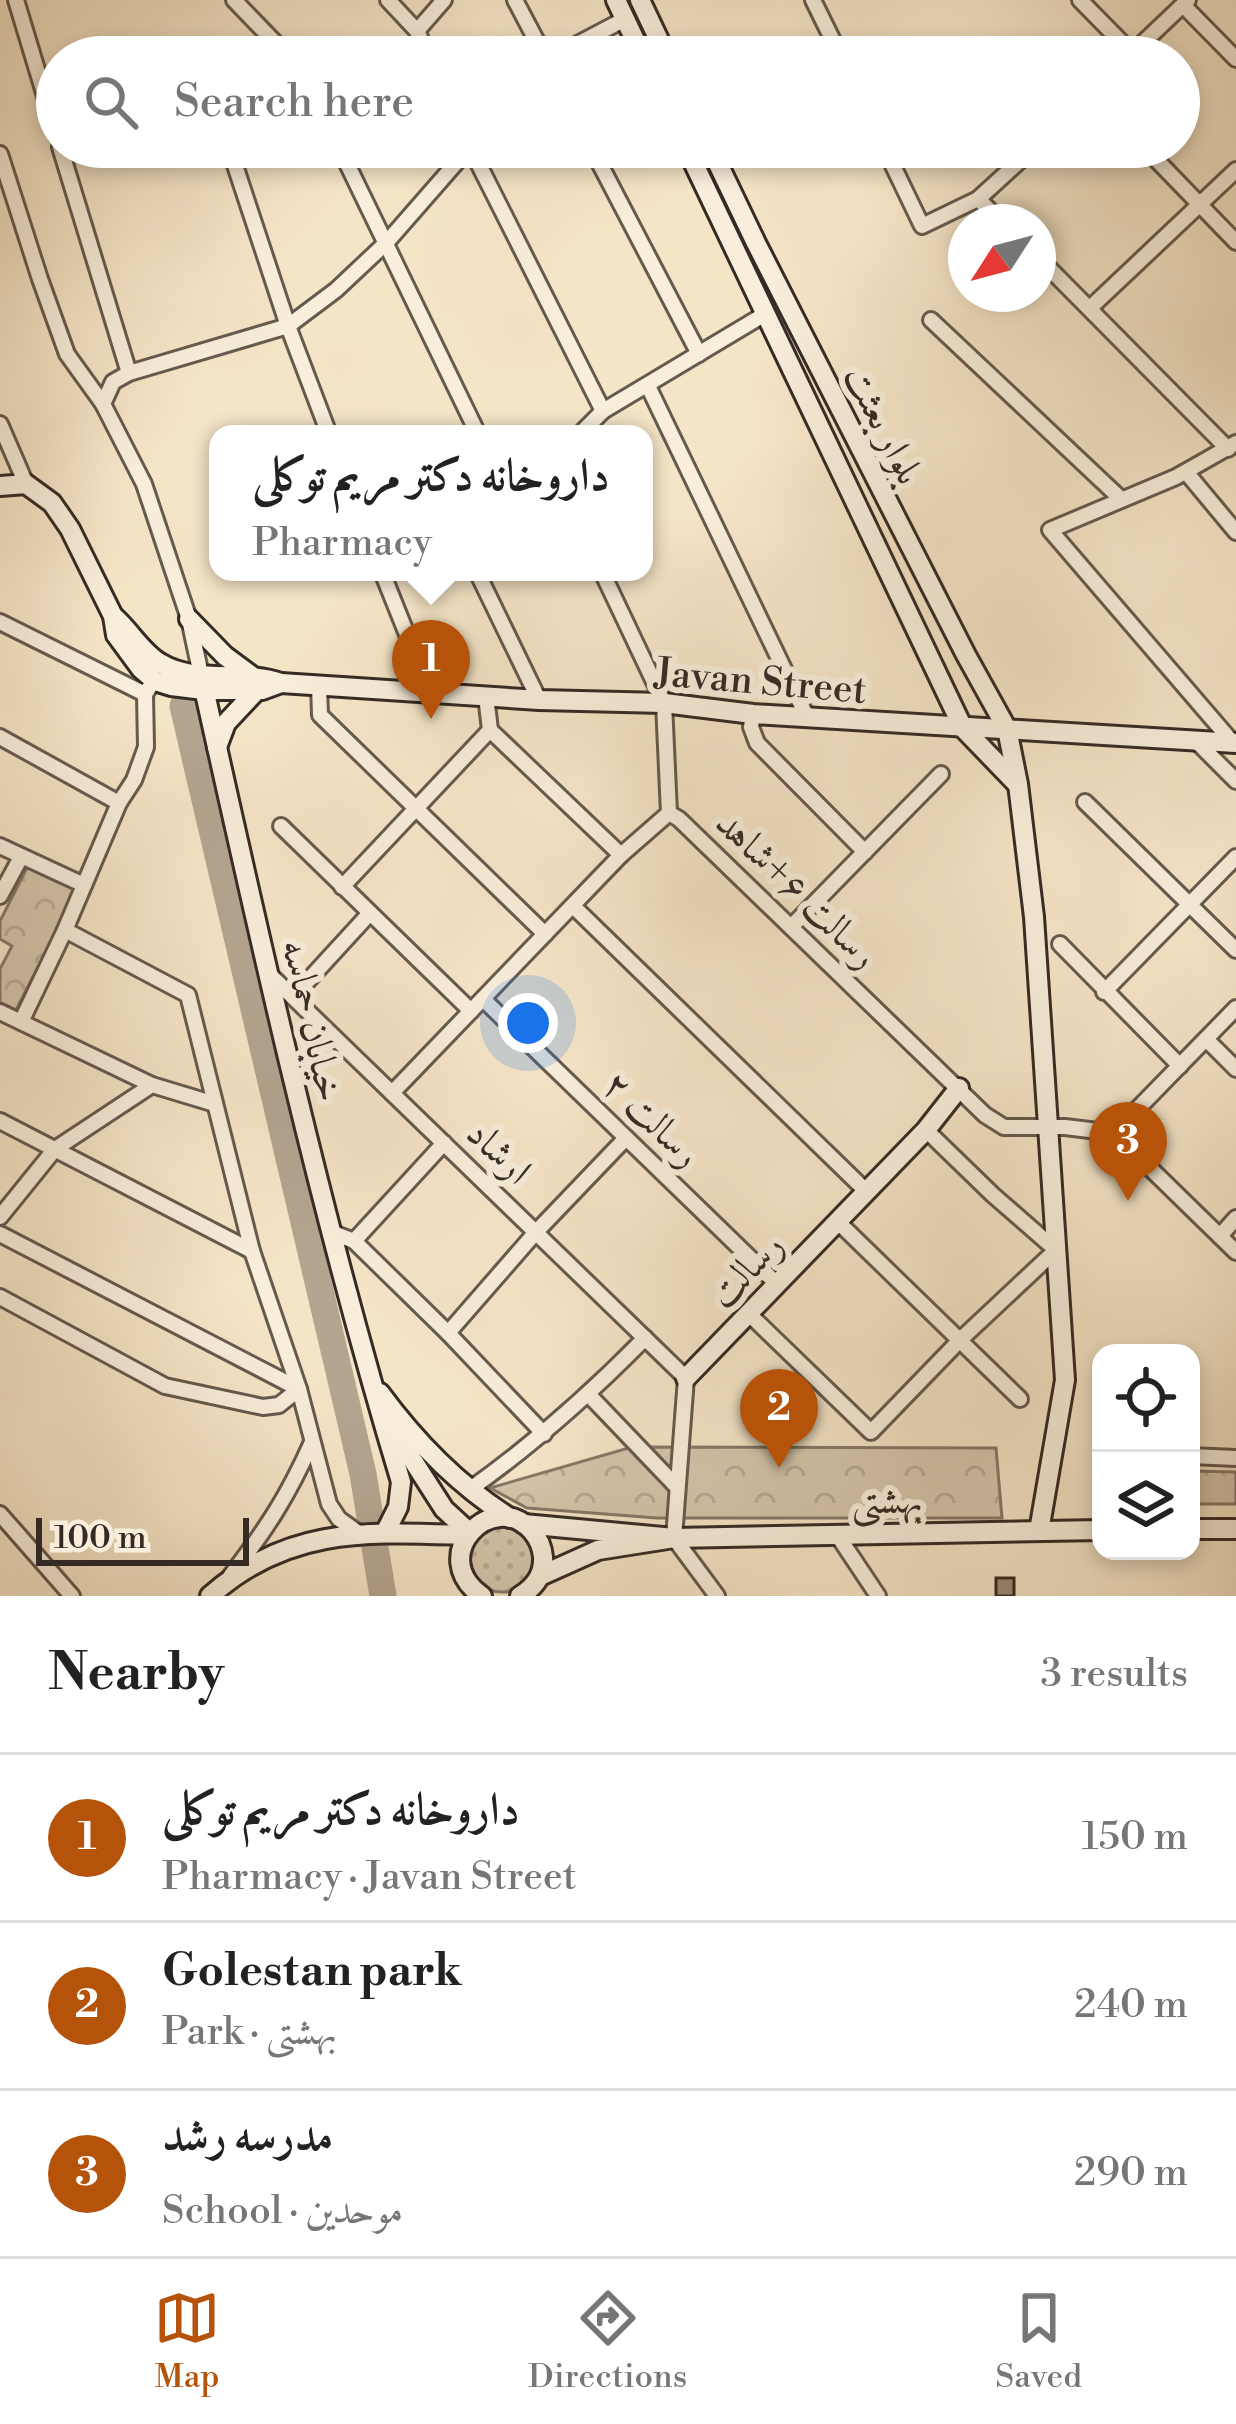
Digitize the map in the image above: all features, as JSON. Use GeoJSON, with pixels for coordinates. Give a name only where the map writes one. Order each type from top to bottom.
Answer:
{"type":"FeatureCollection","features":[{"type":"Feature","properties":{"kind":"main road"},"geometry":{"type":"LineString","coordinates":[[616,0],[633,36]]}},
{"type":"Feature","properties":{"kind":"main road"},"geometry":{"type":"LineString","coordinates":[[640,0],[658,36]]}},
{"type":"Feature","properties":{"kind":"main road","name":"بلوار بعثت"},"geometry":{"type":"LineString","coordinates":[[696,168],[963,728],[1018,784]]}},
{"type":"Feature","properties":{"kind":"main road","name":"بلوار بعثت"},"geometry":{"type":"LineString","coordinates":[[720,168],[1007,729],[1034,917],[1065,1381],[1039,1531]]}},
{"type":"Feature","properties":{"kind":"main road"},"geometry":{"type":"LineString","coordinates":[[729,237],[748,226]]}},
{"type":"Feature","properties":{"kind":"main road"},"geometry":{"type":"LineString","coordinates":[[0,486],[26,484],[52,503],[70,529],[112,616],[116,635],[150,687],[203,683]]}},
{"type":"Feature","properties":{"kind":"main road"},"geometry":{"type":"LineString","coordinates":[[112,616],[153,659],[203,683]]}},
{"type":"Feature","properties":{"kind":"main road"},"geometry":{"type":"LineString","coordinates":[[189,619],[254,683],[226,723],[217,746]]}},
{"type":"Feature","properties":{"kind":"main road"},"geometry":{"type":"LineString","coordinates":[[934,668],[966,655]]}},
{"type":"Feature","properties":{"kind":"main road","name":"Javan Street"},"geometry":{"type":"LineString","coordinates":[[203,683],[664,703],[807,718],[1235,743]]}},
{"type":"Feature","properties":{"kind":"main road","name":"خیابان حماسه"},"geometry":{"type":"LineString","coordinates":[[203,683],[267,972],[370,1378],[399,1441],[444,1509],[468,1534]]}},
{"type":"Feature","properties":{"kind":"main road","name":"رسالت"},"geometry":{"type":"LineString","coordinates":[[686,1378],[926,1130],[958,1088]]}},
{"type":"Feature","properties":{"kind":"main road"},"geometry":{"type":"LineString","coordinates":[[370,1378],[401,1482],[398,1508],[385,1533]]}},
{"type":"Feature","properties":{"kind":"main road","name":"خیابان حماسه"},"geometry":{"type":"LineString","coordinates":[[370,1378],[409,1432],[470,1490],[517,1521]]}},
{"type":"Feature","properties":{"kind":"main road"},"geometry":{"type":"LineString","coordinates":[[482,1596],[464,1577],[460,1549],[480,1522],[495,1517],[674,1538]]}},
{"type":"Feature","properties":{"kind":"main road"},"geometry":{"type":"LineString","coordinates":[[517,1521],[535,1534],[542,1547],[542,1584]]}},
{"type":"Feature","properties":{"kind":"main road"},"geometry":{"type":"LineString","coordinates":[[1200,1529],[1236,1529]]}},
{"type":"Feature","properties":{"kind":"main road","name":"بهشتی"},"geometry":{"type":"LineString","coordinates":[[674,1538],[1092,1530]]}},
{"type":"Feature","properties":{"kind":"main road"},"geometry":{"type":"LineString","coordinates":[[210,1596],[266,1556],[307,1542],[360,1534],[468,1534]]}},
{"type":"Feature","properties":{"kind":"main road"},"geometry":{"type":"LineString","coordinates":[[520,1596],[598,1550],[674,1538]]}},
{"type":"Feature","properties":{"kind":"street"},"geometry":{"type":"LineString","coordinates":[[16,0],[36,66]]}},
{"type":"Feature","properties":{"kind":"street"},"geometry":{"type":"LineString","coordinates":[[234,0],[269,36]]}},
{"type":"Feature","properties":{"kind":"street"},"geometry":{"type":"LineString","coordinates":[[388,0],[419,36]]}},
{"type":"Feature","properties":{"kind":"street"},"geometry":{"type":"LineString","coordinates":[[417,31],[444,0]]}},
{"type":"Feature","properties":{"kind":"street"},"geometry":{"type":"LineString","coordinates":[[515,0],[536,36]]}},
{"type":"Feature","properties":{"kind":"street"},"geometry":{"type":"LineString","coordinates":[[814,0],[831,36]]}},
{"type":"Feature","properties":{"kind":"street"},"geometry":{"type":"LineString","coordinates":[[1080,0],[1113,36]]}},
{"type":"Feature","properties":{"kind":"street"},"geometry":{"type":"LineString","coordinates":[[1150,36],[1186,3],[1236,58]]}},
{"type":"Feature","properties":{"kind":"street"},"geometry":{"type":"LineString","coordinates":[[591,36],[625,19]]}},
{"type":"Feature","properties":{"kind":"street"},"geometry":{"type":"LineString","coordinates":[[0,154],[68,354],[103,404],[144,484],[189,619],[203,683]]}},
{"type":"Feature","properties":{"kind":"street"},"geometry":{"type":"LineString","coordinates":[[67,168],[129,373]]}},
{"type":"Feature","properties":{"kind":"street"},"geometry":{"type":"LineString","coordinates":[[236,168],[326,425]]}},
{"type":"Feature","properties":{"kind":"street"},"geometry":{"type":"LineString","coordinates":[[350,168],[474,425]]}},
{"type":"Feature","properties":{"kind":"street"},"geometry":{"type":"LineString","coordinates":[[103,404],[113,382],[129,373],[288,326],[336,290],[387,242],[452,168]]}},
{"type":"Feature","properties":{"kind":"street"},"geometry":{"type":"LineString","coordinates":[[481,168],[603,411]]}},
{"type":"Feature","properties":{"kind":"street"},"geometry":{"type":"LineString","coordinates":[[602,168],[699,354]]}},
{"type":"Feature","properties":{"kind":"street"},"geometry":{"type":"LineString","coordinates":[[894,168],[922,226],[978,199],[1012,168]]}},
{"type":"Feature","properties":{"kind":"street"},"geometry":{"type":"LineString","coordinates":[[1165,168],[1236,242]]}},
{"type":"Feature","properties":{"kind":"street"},"geometry":{"type":"LineString","coordinates":[[1090,308],[1236,170]]}},
{"type":"Feature","properties":{"kind":"street"},"geometry":{"type":"LineString","coordinates":[[978,199],[983,204]]}},
{"type":"Feature","properties":{"kind":"street"},"geometry":{"type":"LineString","coordinates":[[1056,275],[1232,446],[1186,472],[1050,530],[1235,743]]}},
{"type":"Feature","properties":{"kind":"street"},"geometry":{"type":"LineString","coordinates":[[589,425],[603,411],[765,314]]}},
{"type":"Feature","properties":{"kind":"street"},"geometry":{"type":"LineString","coordinates":[[932,320],[1121,500]]}},
{"type":"Feature","properties":{"kind":"street"},"geometry":{"type":"LineString","coordinates":[[648,386],[807,718]]}},
{"type":"Feature","properties":{"kind":"street"},"geometry":{"type":"LineString","coordinates":[[0,424],[26,484]]}},
{"type":"Feature","properties":{"kind":"street"},"geometry":{"type":"LineString","coordinates":[[1186,472],[1236,532]]}},
{"type":"Feature","properties":{"kind":"street"},"geometry":{"type":"LineString","coordinates":[[386,581],[430,692]]}},
{"type":"Feature","properties":{"kind":"street"},"geometry":{"type":"LineString","coordinates":[[481,581],[539,700]]}},
{"type":"Feature","properties":{"kind":"street"},"geometry":{"type":"LineString","coordinates":[[606,581],[664,703]]}},
{"type":"Feature","properties":{"kind":"street"},"geometry":{"type":"LineString","coordinates":[[0,622],[150,687],[146,747],[134,780],[119,803],[20,1022]]}},
{"type":"Feature","properties":{"kind":"street"},"geometry":{"type":"LineString","coordinates":[[319,685],[320,715],[545,934]]}},
{"type":"Feature","properties":{"kind":"street"},"geometry":{"type":"LineString","coordinates":[[486,696],[490,730],[621,855]]}},
{"type":"Feature","properties":{"kind":"street","name":"رسالت ۶+شاهد"},"geometry":{"type":"LineString","coordinates":[[664,703],[669,813],[985,1115],[1004,1127],[1114,1133]]}},
{"type":"Feature","properties":{"kind":"street"},"geometry":{"type":"LineString","coordinates":[[753,714],[751,728],[757,743],[865,852]]}},
{"type":"Feature","properties":{"kind":"street"},"geometry":{"type":"LineString","coordinates":[[342,887],[490,730]]}},
{"type":"Feature","properties":{"kind":"street"},"geometry":{"type":"LineString","coordinates":[[0,736],[119,803]]}},
{"type":"Feature","properties":{"kind":"street"},"geometry":{"type":"LineString","coordinates":[[1196,741],[1236,781]]}},
{"type":"Feature","properties":{"kind":"street"},"geometry":{"type":"LineString","coordinates":[[791,927],[941,774]]}},
{"type":"Feature","properties":{"kind":"street"},"geometry":{"type":"LineString","coordinates":[[1085,802],[1236,950]]}},
{"type":"Feature","properties":{"kind":"street"},"geometry":{"type":"LineString","coordinates":[[392,1093],[621,855],[669,813]]}},
{"type":"Feature","properties":{"kind":"street"},"geometry":{"type":"LineString","coordinates":[[280,826],[471,1011]]}},
{"type":"Feature","properties":{"kind":"street"},"geometry":{"type":"LineString","coordinates":[[0,846],[84,886]]}},
{"type":"Feature","properties":{"kind":"street"},"geometry":{"type":"LineString","coordinates":[[0,896],[21,857]]}},
{"type":"Feature","properties":{"kind":"street"},"geometry":{"type":"LineString","coordinates":[[1104,992],[1236,857]]}},
{"type":"Feature","properties":{"kind":"street"},"geometry":{"type":"LineString","coordinates":[[573,906],[866,1191]]}},
{"type":"Feature","properties":{"kind":"street"},"geometry":{"type":"LineString","coordinates":[[293,997],[370,913]]}},
{"type":"Feature","properties":{"kind":"street"},"geometry":{"type":"LineString","coordinates":[[65,930],[188,995],[252,1251],[299,1389],[329,1504],[339,1519],[360,1534]]}},
{"type":"Feature","properties":{"kind":"street"},"geometry":{"type":"LineString","coordinates":[[1060,944],[1180,1066]]}},
{"type":"Feature","properties":{"kind":"street","name":"ارشاد"},"geometry":{"type":"LineString","coordinates":[[267,972],[686,1378]]}},
{"type":"Feature","properties":{"kind":"street","name":"رسالت ۲"},"geometry":{"type":"LineString","coordinates":[[483,999],[777,1284]]}},
{"type":"Feature","properties":{"kind":"street"},"geometry":{"type":"LineString","coordinates":[[1236,1008],[1114,1133],[1236,1252]]}},
{"type":"Feature","properties":{"kind":"street"},"geometry":{"type":"LineString","coordinates":[[0,1012],[152,1085],[215,1104]]}},
{"type":"Feature","properties":{"kind":"street"},"geometry":{"type":"LineString","coordinates":[[1206,1040],[1236,1070]]}},
{"type":"Feature","properties":{"kind":"street"},"geometry":{"type":"LineString","coordinates":[[0,1217],[55,1149],[152,1085]]}},
{"type":"Feature","properties":{"kind":"street"},"geometry":{"type":"LineString","coordinates":[[0,1120],[252,1251]]}},
{"type":"Feature","properties":{"kind":"street"},"geometry":{"type":"LineString","coordinates":[[748,1313],[871,1432],[1056,1250],[926,1130]]}},
{"type":"Feature","properties":{"kind":"street"},"geometry":{"type":"LineString","coordinates":[[448,1333],[626,1138]]}},
{"type":"Feature","properties":{"kind":"street"},"geometry":{"type":"LineString","coordinates":[[354,1241],[444,1143]]}},
{"type":"Feature","properties":{"kind":"street"},"geometry":{"type":"LineString","coordinates":[[1220,1236],[1236,1218]]}},
{"type":"Feature","properties":{"kind":"street"},"geometry":{"type":"LineString","coordinates":[[837,1221],[1020,1399]]}},
{"type":"Feature","properties":{"kind":"street"},"geometry":{"type":"LineString","coordinates":[[331,1232],[354,1241],[544,1434]]}},
{"type":"Feature","properties":{"kind":"street"},"geometry":{"type":"LineString","coordinates":[[0,1234],[299,1389]]}},
{"type":"Feature","properties":{"kind":"street"},"geometry":{"type":"LineString","coordinates":[[0,1297],[165,1386],[263,1407],[279,1405],[299,1389]]}},
{"type":"Feature","properties":{"kind":"street"},"geometry":{"type":"LineString","coordinates":[[470,1490],[589,1395],[645,1338]]}},
{"type":"Feature","properties":{"kind":"street"},"geometry":{"type":"LineString","coordinates":[[686,1378],[674,1538],[717,1596]]}},
{"type":"Feature","properties":{"kind":"street"},"geometry":{"type":"LineString","coordinates":[[589,1395],[676,1486]]}},
{"type":"Feature","properties":{"kind":"street"},"geometry":{"type":"LineString","coordinates":[[228,1580],[272,1521],[312,1442]]}},
{"type":"Feature","properties":{"kind":"street"},"geometry":{"type":"LineString","coordinates":[[1200,1456],[1236,1458]]}},
{"type":"Feature","properties":{"kind":"street"},"geometry":{"type":"LineString","coordinates":[[0,1514],[72,1596]]}},
{"type":"Feature","properties":{"kind":"street"},"geometry":{"type":"LineString","coordinates":[[836,1533],[878,1596]]}},
{"type":"Feature","properties":{"kind":"green space"},"geometry":{"type":"Polygon","coordinates":[[[29,864],[78,889],[16,1010],[0,1002],[0,969],[12,946],[0,939],[0,921],[29,864]]]}},
{"type":"Feature","properties":{"kind":"green space"},"geometry":{"type":"Polygon","coordinates":[[[632,1447],[996,1448],[1002,1518],[657,1518],[527,1508],[490,1488],[632,1447]]]}},
{"type":"Feature","properties":{"kind":"green space"},"geometry":{"type":"Polygon","coordinates":[[[1200,1471],[1236,1472],[1236,1504],[1200,1504],[1200,1471]]]}},
{"type":"Feature","properties":{"kind":"green space"},"geometry":{"type":"Polygon","coordinates":[[[502,1526],[526,1535],[535,1559],[526,1583],[502,1592],[478,1583],[469,1559],[478,1535],[502,1526]]]}},
{"type":"Feature","properties":{"kind":"building"},"geometry":{"type":"Polygon","coordinates":[[[996,1578],[1014,1578],[1014,1596],[996,1596],[996,1578]]]}},
{"type":"Feature","properties":{"kind":"waterway"},"geometry":{"type":"LineString","coordinates":[[183,706],[363,1474],[383,1596]]}},
{"type":"Feature","properties":{"kind":"place","name":"داروخانه دکتر مریم توکلی"},"geometry":{"type":"Point","coordinates":[431,719]}},
{"type":"Feature","properties":{"kind":"place","name":"مدرسه رشد"},"geometry":{"type":"Point","coordinates":[1128,1201]}},
{"type":"Feature","properties":{"kind":"place","name":"Golestan park"},"geometry":{"type":"Point","coordinates":[779,1468]}}]}
